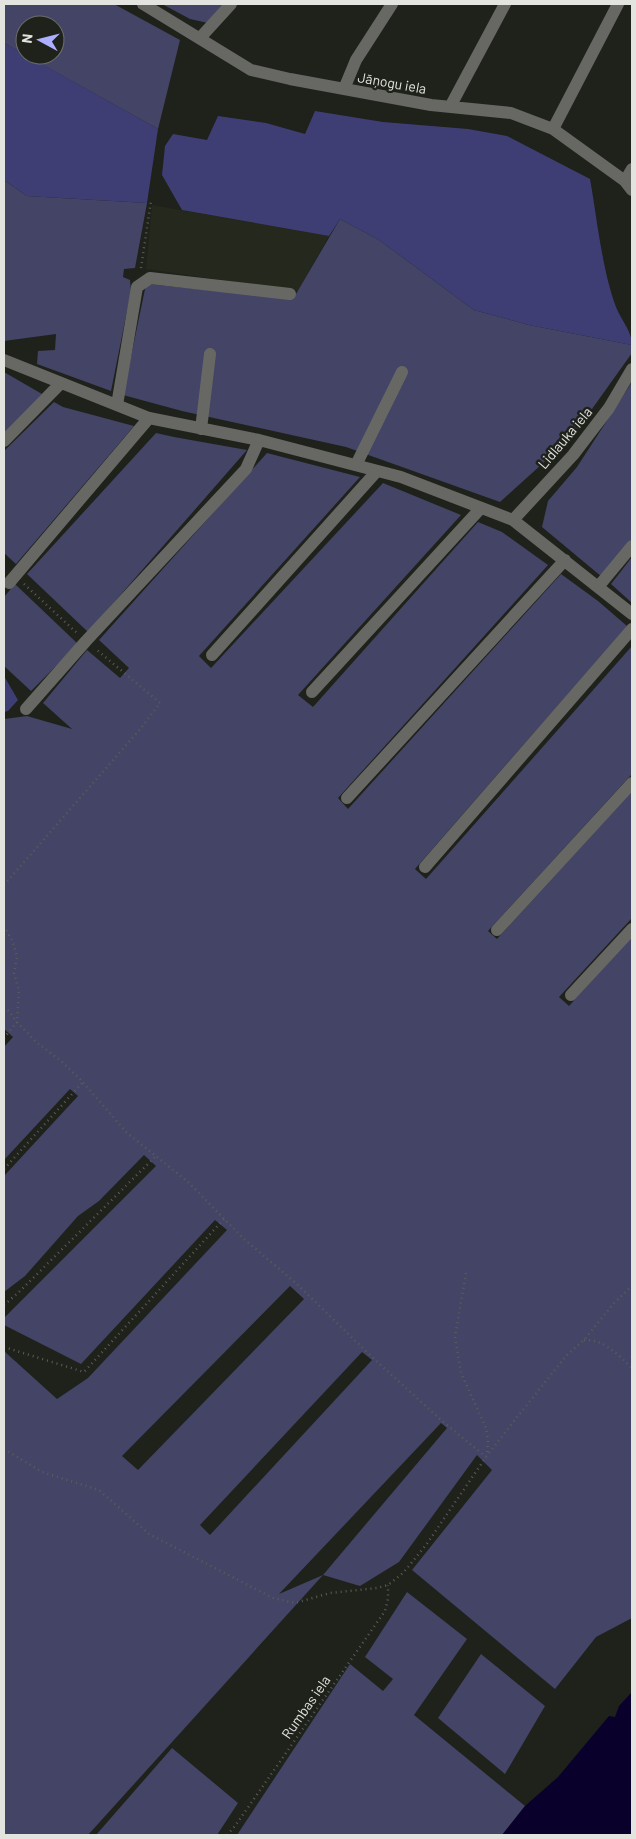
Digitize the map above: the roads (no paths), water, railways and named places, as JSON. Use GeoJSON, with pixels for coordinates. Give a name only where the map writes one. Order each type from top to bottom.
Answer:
{"type":"FeatureCollection","features":[{"type":"Feature","properties":{"kind":"street","name":"Jāņogu iela"},"geometry":{"type":"LineString","coordinates":[[143,4],[251,70],[431,105],[511,113],[553,129],[629,185]]}},
{"type":"Feature","properties":{"kind":"street"},"geometry":{"type":"LineString","coordinates":[[200,38],[231,4]]}},
{"type":"Feature","properties":{"kind":"street"},"geometry":{"type":"LineString","coordinates":[[344,89],[356,60],[392,4]]}},
{"type":"Feature","properties":{"kind":"street"},"geometry":{"type":"LineString","coordinates":[[450,107],[506,4]]}},
{"type":"Feature","properties":{"kind":"street"},"geometry":{"type":"LineString","coordinates":[[553,129],[618,4]]}},
{"type":"Feature","properties":{"kind":"street"},"geometry":{"type":"LineString","coordinates":[[629,185],[632,168]]}},
{"type":"Feature","properties":{"kind":"street"},"geometry":{"type":"LineString","coordinates":[[117,405],[137,287],[150,278],[290,294]]}},
{"type":"Feature","properties":{"kind":"street"},"geometry":{"type":"LineString","coordinates":[[201,428],[210,354]]}},
{"type":"Feature","properties":{"kind":"street"},"geometry":{"type":"LineString","coordinates":[[4,360],[149,418],[259,440],[402,477],[514,520],[632,614]]}},
{"type":"Feature","properties":{"kind":"street","name":"Lidlauka iela"},"geometry":{"type":"LineString","coordinates":[[514,520],[573,455],[609,408],[632,369]]}},
{"type":"Feature","properties":{"kind":"street"},"geometry":{"type":"LineString","coordinates":[[356,465],[402,372]]}},
{"type":"Feature","properties":{"kind":"street"},"geometry":{"type":"LineString","coordinates":[[4,441],[61,383]]}},
{"type":"Feature","properties":{"kind":"street"},"geometry":{"type":"LineString","coordinates":[[12,578],[149,418]]}},
{"type":"Feature","properties":{"kind":"street"},"geometry":{"type":"LineString","coordinates":[[26,709],[86,641],[246,469],[259,440]]}},
{"type":"Feature","properties":{"kind":"street"},"geometry":{"type":"LineString","coordinates":[[212,655],[377,471]]}},
{"type":"Feature","properties":{"kind":"street"},"geometry":{"type":"LineString","coordinates":[[312,692],[481,508]]}},
{"type":"Feature","properties":{"kind":"street"},"geometry":{"type":"LineString","coordinates":[[598,587],[632,546]]}},
{"type":"Feature","properties":{"kind":"street"},"geometry":{"type":"LineString","coordinates":[[347,798],[564,560]]}},
{"type":"Feature","properties":{"kind":"street"},"geometry":{"type":"LineString","coordinates":[[425,867],[632,629]]}},
{"type":"Feature","properties":{"kind":"street"},"geometry":{"type":"LineString","coordinates":[[497,930],[632,783]]}},
{"type":"Feature","properties":{"kind":"street"},"geometry":{"type":"LineString","coordinates":[[571,995],[632,929]]}}]}
